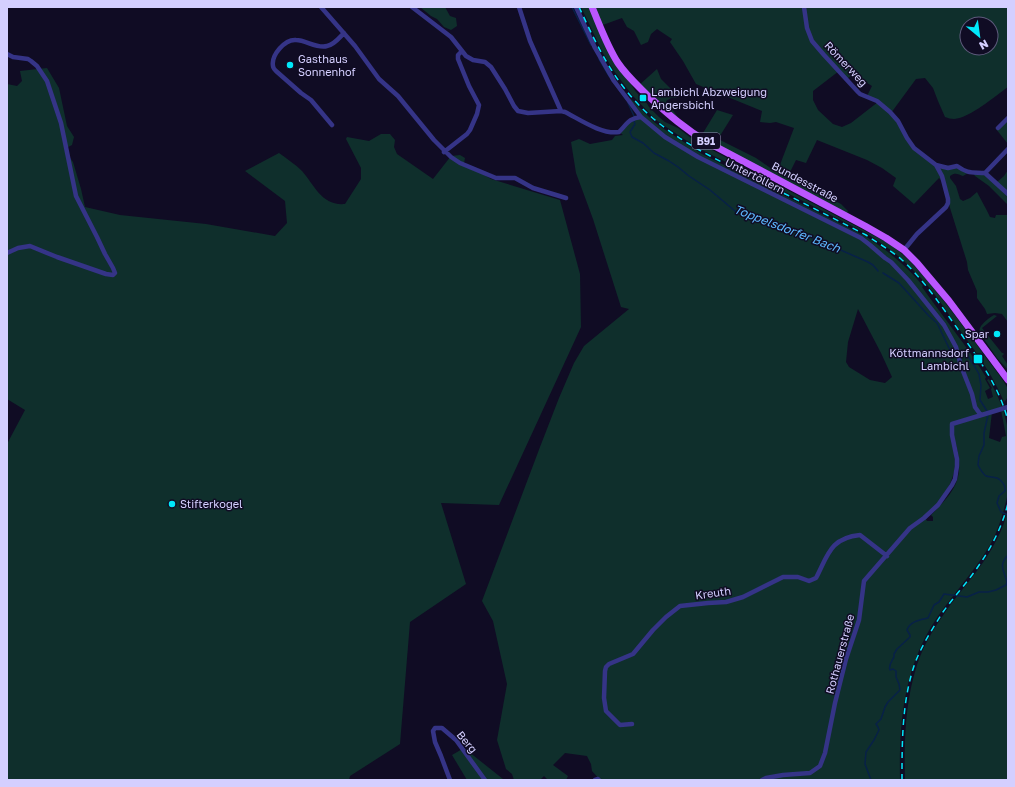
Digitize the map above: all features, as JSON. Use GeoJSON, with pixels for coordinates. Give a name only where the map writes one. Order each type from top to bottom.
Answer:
{"type":"FeatureCollection","features":[{"type":"Feature","properties":{"kind":"main road","name":"Bundesstraße"},"geometry":{"type":"LineString","coordinates":[[592,7],[613,54],[621,67],[631,79],[683,127],[707,142],[883,236],[904,250],[949,301],[1007,379]]}},
{"type":"Feature","properties":{"kind":"street"},"geometry":{"type":"LineString","coordinates":[[321,7],[355,46],[379,79],[398,96],[444,152],[451,158],[496,178],[515,178],[533,188],[566,198]]}},
{"type":"Feature","properties":{"kind":"street"},"geometry":{"type":"LineString","coordinates":[[412,7],[451,37],[466,56],[470,59],[482,61],[491,67],[518,111],[528,113],[561,111],[591,125],[612,132],[619,132],[627,122],[633,118],[641,117]]}},
{"type":"Feature","properties":{"kind":"street"},"geometry":{"type":"LineString","coordinates":[[519,7],[530,41],[561,111]]}},
{"type":"Feature","properties":{"kind":"street","name":"Untertöllern"},"geometry":{"type":"LineString","coordinates":[[576,7],[595,48],[614,81],[641,117],[693,154],[861,238],[891,262],[908,280],[944,325],[956,349],[969,384],[975,407],[982,416]]}},
{"type":"Feature","properties":{"kind":"street","name":"Römerweg"},"geometry":{"type":"LineString","coordinates":[[804,7],[805,19],[810,36],[820,51],[860,94],[877,101],[890,112],[898,121],[914,148],[936,165],[942,176],[948,199],[946,207],[917,234],[904,250]]}},
{"type":"Feature","properties":{"kind":"street"},"geometry":{"type":"LineString","coordinates":[[332,125],[311,100],[300,93],[276,71],[273,64],[278,51],[289,41],[302,41],[324,47],[331,45],[344,33]]}},
{"type":"Feature","properties":{"kind":"street"},"geometry":{"type":"LineString","coordinates":[[444,152],[468,134],[479,110],[478,103],[458,59],[458,55],[462,51]]}},
{"type":"Feature","properties":{"kind":"street"},"geometry":{"type":"LineString","coordinates":[[7,54],[12,57],[28,59],[31,61],[38,66],[47,81],[61,123],[76,196],[115,273],[113,275],[106,274],[30,246],[18,248],[7,253]]}},
{"type":"Feature","properties":{"kind":"street"},"geometry":{"type":"LineString","coordinates":[[998,128],[1008,118]]}},
{"type":"Feature","properties":{"kind":"street"},"geometry":{"type":"LineString","coordinates":[[985,173],[1008,150]]}},
{"type":"Feature","properties":{"kind":"street"},"geometry":{"type":"LineString","coordinates":[[936,165],[948,168],[957,166],[963,171],[985,173],[1008,194]]}},
{"type":"Feature","properties":{"kind":"street"},"geometry":{"type":"LineString","coordinates":[[942,176],[948,168]]}},
{"type":"Feature","properties":{"kind":"street"},"geometry":{"type":"LineString","coordinates":[[982,416],[1008,407]]}},
{"type":"Feature","properties":{"kind":"street","name":"Rothauerstraße"},"geometry":{"type":"LineString","coordinates":[[762,780],[783,775],[810,772],[820,766],[825,753],[846,659],[860,620],[864,581],[910,528],[938,505],[952,485],[955,479],[957,459],[952,435],[952,424],[982,416]]}},
{"type":"Feature","properties":{"kind":"street","name":"Kreuth"},"geometry":{"type":"LineString","coordinates":[[632,724],[620,725],[606,711],[604,698],[606,667],[609,664],[633,654],[653,630],[680,606],[726,602],[743,597],[783,577],[798,577],[809,581],[816,578],[833,546],[843,539],[853,536],[860,535],[886,556]]}},
{"type":"Feature","properties":{"kind":"street","name":"Berg"},"geometry":{"type":"LineString","coordinates":[[450,780],[435,742],[433,731],[435,728],[442,728],[456,740],[485,780]]}},
{"type":"Feature","properties":{"kind":"street"},"geometry":{"type":"LineString","coordinates":[[595,780],[600,780]]}},
{"type":"Feature","properties":{"kind":"green space"},"geometry":{"type":"Polygon","coordinates":[[[420,7],[445,7],[450,16],[456,18],[457,26],[451,30],[444,27],[437,19],[420,7]]]}},
{"type":"Feature","properties":{"kind":"green space"},"geometry":{"type":"Polygon","coordinates":[[[581,7],[589,7],[606,45],[636,92],[665,122],[678,128],[695,141],[888,243],[903,255],[943,300],[1001,378],[1008,389],[1008,396],[1005,401],[1004,402],[995,382],[984,364],[938,299],[927,284],[903,260],[866,233],[704,151],[656,120],[632,95],[614,71],[603,53],[581,7]]]}},
{"type":"Feature","properties":{"kind":"green space"},"geometry":{"type":"Polygon","coordinates":[[[592,7],[1008,7],[1008,87],[975,111],[960,118],[953,119],[945,117],[933,88],[925,78],[916,79],[891,113],[910,143],[936,165],[953,166],[968,173],[963,176],[955,174],[950,176],[956,186],[960,199],[963,201],[970,198],[977,192],[990,217],[995,218],[996,215],[1008,215],[1008,322],[1002,314],[987,314],[977,298],[977,291],[968,270],[944,183],[939,178],[914,204],[893,186],[896,178],[882,168],[867,160],[817,140],[806,163],[796,160],[788,176],[841,204],[848,211],[846,216],[700,138],[717,110],[733,115],[718,139],[756,158],[772,169],[778,170],[794,128],[776,122],[760,122],[762,111],[696,84],[670,42],[672,39],[657,29],[651,34],[648,42],[641,45],[634,31],[627,27],[622,18],[600,26],[592,7]],[[839,71],[813,91],[813,100],[818,110],[833,124],[842,127],[851,123],[878,102],[867,96],[872,86],[864,81],[855,72],[847,79],[839,71]]]}},
{"type":"Feature","properties":{"kind":"green space"},"geometry":{"type":"Polygon","coordinates":[[[47,68],[59,88],[67,126],[74,137],[72,145],[64,149],[73,162],[85,207],[120,215],[206,224],[275,236],[287,223],[285,201],[245,171],[279,153],[302,171],[315,189],[330,202],[345,204],[361,179],[361,168],[346,139],[347,137],[369,141],[381,134],[390,134],[395,140],[394,147],[397,154],[433,179],[451,156],[460,155],[465,158],[464,163],[491,179],[560,200],[580,274],[581,327],[499,505],[441,503],[466,584],[410,622],[400,744],[350,776],[349,780],[7,780],[7,444],[25,410],[7,399],[7,84],[17,86],[22,81],[20,71],[47,68]]]}},
{"type":"Feature","properties":{"kind":"green space"},"geometry":{"type":"Polygon","coordinates":[[[657,69],[661,79],[678,96],[666,101],[683,127],[638,86],[657,69]]]}},
{"type":"Feature","properties":{"kind":"green space"},"geometry":{"type":"Polygon","coordinates":[[[626,96],[654,122],[702,154],[865,236],[889,252],[910,271],[923,286],[922,287],[979,365],[986,377],[985,379],[990,388],[985,391],[988,399],[993,397],[992,388],[987,380],[989,379],[1003,409],[1008,429],[1008,493],[1003,513],[990,545],[931,627],[914,663],[902,720],[900,740],[900,780],[600,780],[592,771],[591,764],[587,756],[565,753],[553,765],[568,776],[566,780],[548,780],[544,776],[540,780],[514,780],[512,774],[506,769],[497,740],[507,684],[493,621],[482,601],[540,447],[574,363],[584,346],[629,309],[621,307],[593,219],[576,173],[571,142],[579,139],[590,144],[612,140],[615,136],[623,135],[619,132],[627,122],[641,117],[626,96]],[[858,309],[848,342],[846,362],[849,367],[870,380],[885,383],[892,377],[858,309]],[[1001,410],[992,412],[989,438],[1000,442],[1002,437],[1006,436],[1001,410]],[[954,443],[955,465],[952,480],[940,500],[925,518],[927,521],[933,521],[933,517],[931,515],[946,499],[956,484],[959,466],[956,444],[954,443]]]}},
{"type":"Feature","properties":{"kind":"green space"},"geometry":{"type":"Polygon","coordinates":[[[1008,118],[1008,144],[996,129],[1008,118]]]}},
{"type":"Feature","properties":{"kind":"green space"},"geometry":{"type":"Polygon","coordinates":[[[1008,170],[1008,205],[989,186],[973,173],[985,173],[996,183],[1008,170]]]}},
{"type":"Feature","properties":{"kind":"green space"},"geometry":{"type":"Polygon","coordinates":[[[994,315],[997,316],[982,328],[1004,354],[1002,356],[1008,365],[1008,370],[997,358],[980,332],[982,324],[994,315]]]}},
{"type":"Feature","properties":{"kind":"green space"},"geometry":{"type":"Polygon","coordinates":[[[1008,510],[1008,780],[905,780],[906,722],[910,693],[919,658],[929,637],[942,617],[992,549],[1005,521],[1008,510]]]}},
{"type":"Feature","properties":{"kind":"green space"},"geometry":{"type":"Polygon","coordinates":[[[464,748],[503,780],[467,780],[452,755],[464,748]]]}},
{"type":"Feature","properties":{"kind":"waterway","name":"Toppelsdorfer Bach"},"geometry":{"type":"LineString","coordinates":[[572,7],[591,45]]}},
{"type":"Feature","properties":{"kind":"waterway","name":"Toppelsdorfer Bach"},"geometry":{"type":"LineString","coordinates":[[599,59],[609,76]]}},
{"type":"Feature","properties":{"kind":"waterway","name":"Toppelsdorfer Bach"},"geometry":{"type":"LineString","coordinates":[[628,103],[634,116]]}},
{"type":"Feature","properties":{"kind":"waterway","name":"Toppelsdorfer Bach"},"geometry":{"type":"LineString","coordinates":[[634,121],[635,124],[630,132],[632,137],[643,143],[654,153],[678,167],[710,190],[735,211],[795,230],[868,262],[878,271]]}},
{"type":"Feature","properties":{"kind":"waterway","name":"Toppelsdorfer Bach"},"geometry":{"type":"LineString","coordinates":[[883,273],[899,283],[937,323],[950,350],[956,352]]}},
{"type":"Feature","properties":{"kind":"waterway","name":"Toppelsdorfer Bach"},"geometry":{"type":"LineString","coordinates":[[960,352],[965,353],[968,356],[979,374],[981,385],[980,400],[987,411]]}},
{"type":"Feature","properties":{"kind":"waterway","name":"Toppelsdorfer Bach"},"geometry":{"type":"LineString","coordinates":[[988,415],[984,433],[984,445],[979,456],[978,465],[986,476],[997,478],[1003,483],[1005,491],[999,496],[997,503],[1001,512],[1008,515]]}},
{"type":"Feature","properties":{"kind":"waterway","name":"Toppelsdorfer Bach"},"geometry":{"type":"LineString","coordinates":[[871,780],[865,764],[866,752],[879,730],[876,724],[881,719],[885,707],[900,690],[896,677],[896,671],[893,669],[890,670],[890,663],[897,649],[910,637],[907,630],[908,627],[916,621],[928,618],[934,605],[939,602],[944,594],[967,597],[979,592],[996,590],[1006,585],[1007,582],[1002,565],[1008,555]]}},
{"type":"Feature","properties":{"kind":"railway"},"geometry":{"type":"LineString","coordinates":[[579,7],[601,52],[614,74],[629,94],[656,121],[687,143],[866,235],[901,259],[924,283],[938,301],[980,361],[999,395],[1008,421]]}},
{"type":"Feature","properties":{"kind":"railway"},"geometry":{"type":"LineString","coordinates":[[902,780],[905,706],[907,691],[915,663],[924,643],[943,612],[986,555],[999,530],[1008,503]]}},
{"type":"Feature","properties":{"kind":"place","name":"Gasthaus Sonnenhof"},"geometry":{"type":"Point","coordinates":[290,65]}},
{"type":"Feature","properties":{"kind":"place","name":"Lambichl Abzweigung Angersbichl"},"geometry":{"type":"Point","coordinates":[643,98]}},
{"type":"Feature","properties":{"kind":"place","name":"Spar"},"geometry":{"type":"Point","coordinates":[997,334]}},
{"type":"Feature","properties":{"kind":"place","name":"Köttmannsdorf Lambichl"},"geometry":{"type":"Point","coordinates":[978,359]}},
{"type":"Feature","properties":{"kind":"place","name":"Stifterkogel"},"geometry":{"type":"Point","coordinates":[172,504]}}]}
